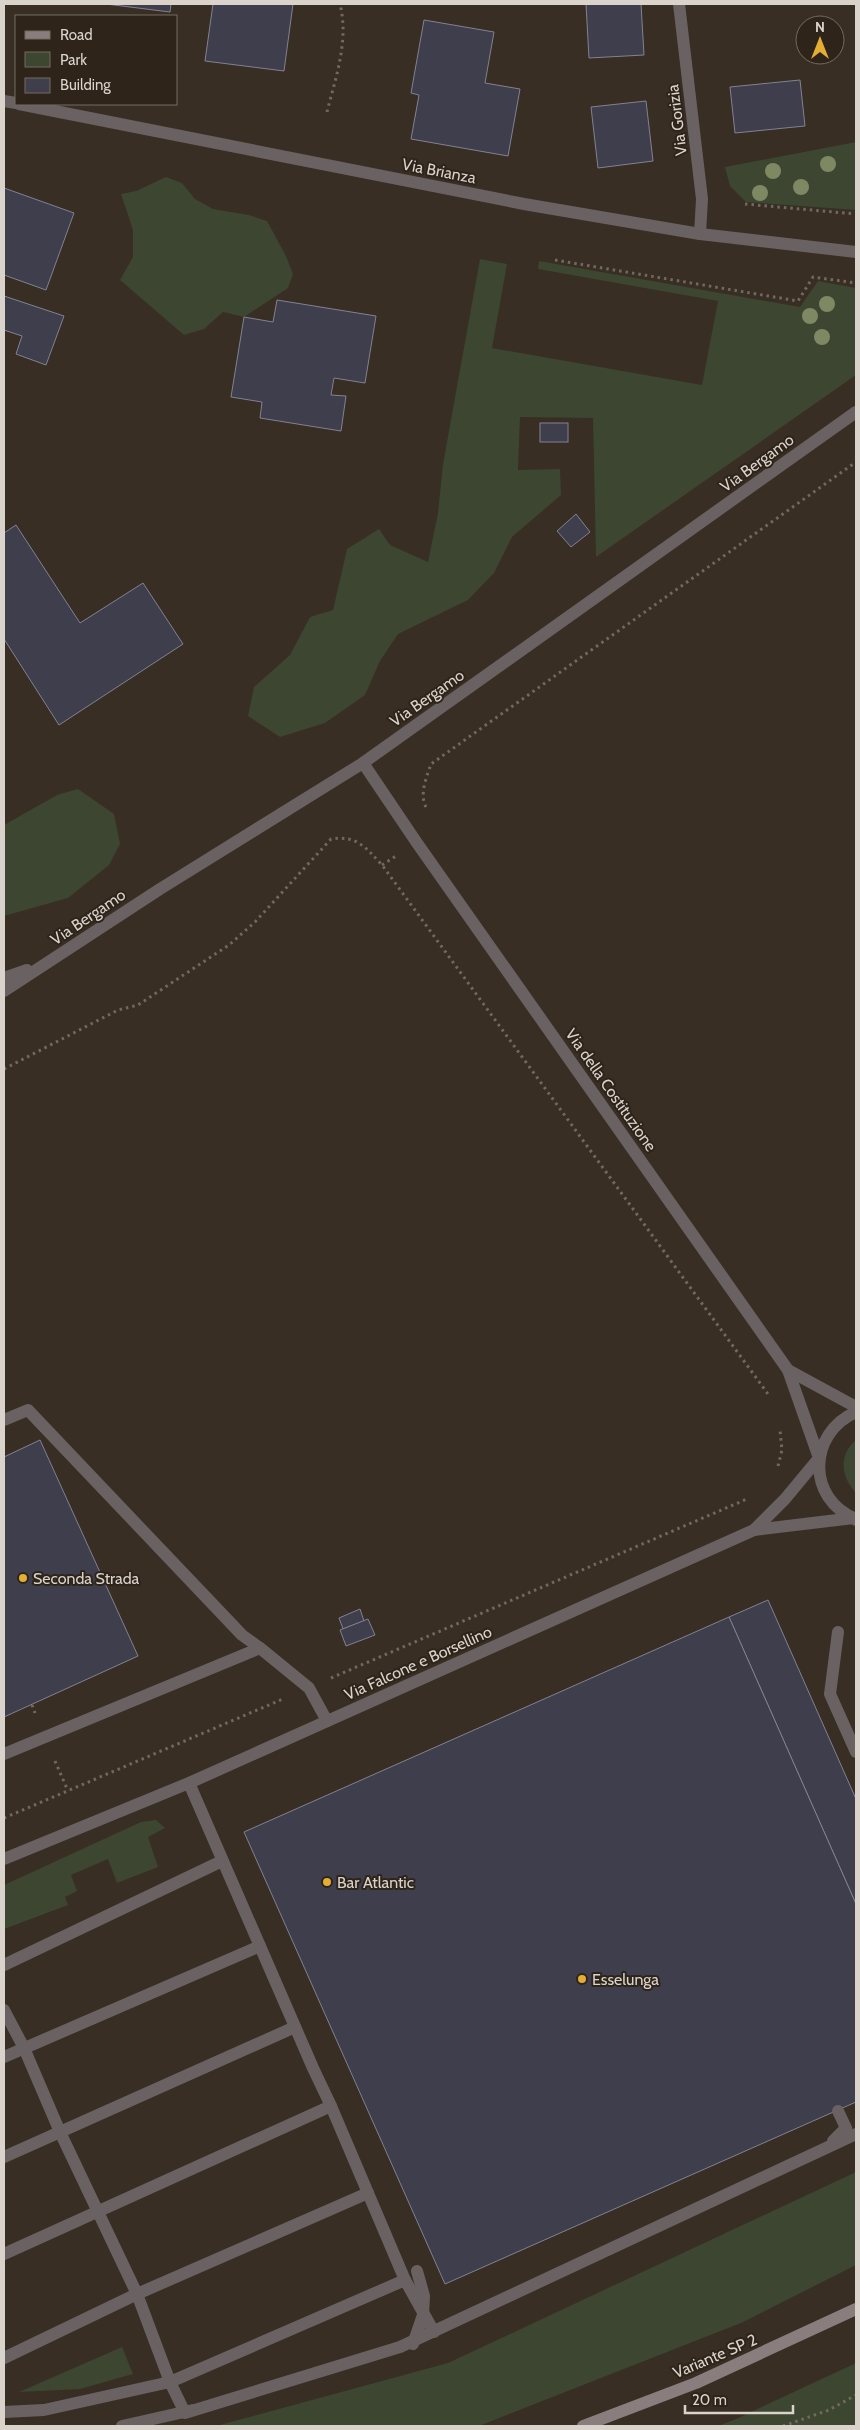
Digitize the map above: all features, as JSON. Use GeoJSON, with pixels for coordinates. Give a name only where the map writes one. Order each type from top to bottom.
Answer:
{"type":"FeatureCollection","features":[{"type":"Feature","properties":{"kind":"main road","name":"Variante SP 2"},"geometry":{"type":"LineString","coordinates":[[583,2426],[696,2383],[856,2309]]}},
{"type":"Feature","properties":{"kind":"street","name":"Via Gorizia"},"geometry":{"type":"LineString","coordinates":[[679,4],[702,199],[700,234]]}},
{"type":"Feature","properties":{"kind":"street","name":"Via Brianza"},"geometry":{"type":"LineString","coordinates":[[23,105],[466,193],[700,234],[856,252]]}},
{"type":"Feature","properties":{"kind":"street","name":"Via Bergamo"},"geometry":{"type":"LineString","coordinates":[[4,991],[160,889],[363,763],[856,412]]}},
{"type":"Feature","properties":{"kind":"street","name":"Via della Costituzione"},"geometry":{"type":"LineString","coordinates":[[363,763],[417,843],[788,1370],[856,1408]]}},
{"type":"Feature","properties":{"kind":"street"},"geometry":{"type":"LineString","coordinates":[[4,978],[48,963]]}},
{"type":"Feature","properties":{"kind":"street"},"geometry":{"type":"LineString","coordinates":[[788,1370],[819,1458],[820,1476],[826,1494],[838,1508],[856,1519]]}},
{"type":"Feature","properties":{"kind":"street"},"geometry":{"type":"LineString","coordinates":[[4,1420],[28,1410],[242,1635],[309,1688],[327,1721]]}},
{"type":"Feature","properties":{"kind":"street"},"geometry":{"type":"LineString","coordinates":[[819,1458],[824,1442],[833,1427],[846,1416],[856,1412]]}},
{"type":"Feature","properties":{"kind":"street","name":"Via Falcone e Borsellino"},"geometry":{"type":"LineString","coordinates":[[4,1859],[189,1783],[754,1530],[786,1499],[819,1458]]}},
{"type":"Feature","properties":{"kind":"street"},"geometry":{"type":"LineString","coordinates":[[754,1530],[856,1519]]}},
{"type":"Feature","properties":{"kind":"street"},"geometry":{"type":"LineString","coordinates":[[838,1632],[830,1694],[856,1752]]}},
{"type":"Feature","properties":{"kind":"street"},"geometry":{"type":"LineString","coordinates":[[4,1754],[260,1648]]}},
{"type":"Feature","properties":{"kind":"street"},"geometry":{"type":"LineString","coordinates":[[189,1783],[405,2280],[434,2332]]}},
{"type":"Feature","properties":{"kind":"street"},"geometry":{"type":"LineString","coordinates":[[4,1965],[222,1861]]}},
{"type":"Feature","properties":{"kind":"street"},"geometry":{"type":"LineString","coordinates":[[4,2057],[260,1946]]}},
{"type":"Feature","properties":{"kind":"street"},"geometry":{"type":"LineString","coordinates":[[4,2010],[24,2048],[60,2132],[137,2294],[170,2382],[185,2413],[400,2347],[823,2152],[856,2134]]}},
{"type":"Feature","properties":{"kind":"street"},"geometry":{"type":"LineString","coordinates":[[4,2157],[295,2028]]}},
{"type":"Feature","properties":{"kind":"street"},"geometry":{"type":"LineString","coordinates":[[4,2254],[331,2106]]}},
{"type":"Feature","properties":{"kind":"street"},"geometry":{"type":"LineString","coordinates":[[823,2152],[846,2128],[838,2111]]}},
{"type":"Feature","properties":{"kind":"street"},"geometry":{"type":"LineString","coordinates":[[4,2358],[137,2294],[368,2193]]}},
{"type":"Feature","properties":{"kind":"street"},"geometry":{"type":"LineString","coordinates":[[122,2426],[171,2417],[415,2343],[423,2315],[424,2296],[417,2271]]}},
{"type":"Feature","properties":{"kind":"street"},"geometry":{"type":"LineString","coordinates":[[4,2412],[44,2410],[170,2382],[405,2280]]}},
{"type":"Feature","properties":{"kind":"path"},"geometry":{"type":"LineString","coordinates":[[327,112],[342,51],[344,19],[340,4]]}},
{"type":"Feature","properties":{"kind":"path"},"geometry":{"type":"LineString","coordinates":[[745,204],[856,214]]}},
{"type":"Feature","properties":{"kind":"path"},"geometry":{"type":"LineString","coordinates":[[555,260],[798,301],[813,277],[856,283]]}},
{"type":"Feature","properties":{"kind":"path"},"geometry":{"type":"LineString","coordinates":[[427,809],[423,802],[424,783],[431,764],[856,462]]}},
{"type":"Feature","properties":{"kind":"path"},"geometry":{"type":"LineString","coordinates":[[4,1069],[118,1010],[138,1005],[229,945],[283,894],[331,839],[344,837],[363,844],[382,865],[771,1400]]}},
{"type":"Feature","properties":{"kind":"path"},"geometry":{"type":"LineString","coordinates":[[382,865],[417,843]]}},
{"type":"Feature","properties":{"kind":"path"},"geometry":{"type":"LineString","coordinates":[[775,1471],[779,1465],[782,1450],[779,1423]]}},
{"type":"Feature","properties":{"kind":"path"},"geometry":{"type":"LineString","coordinates":[[4,1818],[749,1498]]}},
{"type":"Feature","properties":{"kind":"path"},"geometry":{"type":"LineString","coordinates":[[783,2426],[829,2410],[856,2396]]}},
{"type":"Feature","properties":{"kind":"green space"},"geometry":{"type":"Polygon","coordinates":[[[856,142],[856,210],[746,202],[730,186],[725,167],[856,142]]]}},
{"type":"Feature","properties":{"kind":"green space"},"geometry":{"type":"Polygon","coordinates":[[[166,177],[182,183],[195,199],[213,209],[249,215],[267,221],[286,256],[293,274],[288,288],[244,317],[223,312],[204,329],[184,335],[120,280],[133,257],[133,230],[121,194],[136,191],[166,177]]]}},
{"type":"Feature","properties":{"kind":"green space"},"geometry":{"type":"Polygon","coordinates":[[[480,259],[507,264],[492,348],[702,385],[718,301],[538,269],[539,261],[800,307],[818,281],[856,288],[856,375],[596,557],[593,418],[520,417],[518,470],[560,469],[561,495],[512,537],[494,573],[468,600],[398,634],[380,661],[365,695],[325,723],[280,737],[248,716],[254,687],[290,655],[310,617],[333,610],[347,549],[379,529],[390,545],[428,562],[438,513],[443,464],[480,259]]]}},
{"type":"Feature","properties":{"kind":"green space"},"geometry":{"type":"Polygon","coordinates":[[[78,789],[114,814],[120,844],[109,865],[68,898],[4,916],[4,825],[57,795],[78,789]]]}},
{"type":"Feature","properties":{"kind":"green space"},"geometry":{"type":"Polygon","coordinates":[[[856,1440],[856,1493],[847,1480],[844,1459],[846,1452],[856,1440]]]}},
{"type":"Feature","properties":{"kind":"green space"},"geometry":{"type":"Polygon","coordinates":[[[156,1820],[165,1828],[148,1837],[158,1867],[117,1883],[108,1859],[71,1875],[77,1891],[65,1897],[68,1905],[4,1929],[4,1885],[141,1822],[156,1820]]]}},
{"type":"Feature","properties":{"kind":"green space"},"geometry":{"type":"Polygon","coordinates":[[[856,2172],[856,2265],[741,2323],[479,2426],[216,2426],[448,2363],[856,2172]]]}},
{"type":"Feature","properties":{"kind":"green space"},"geometry":{"type":"Polygon","coordinates":[[[122,2347],[133,2374],[80,2389],[19,2392],[122,2347]]]}},
{"type":"Feature","properties":{"kind":"green space"},"geometry":{"type":"Polygon","coordinates":[[[856,2363],[856,2426],[718,2426],[736,2419],[856,2363]]]}},
{"type":"Feature","properties":{"kind":"building"},"geometry":{"type":"Polygon","coordinates":[[[106,4],[171,4],[170,12],[106,4]]]}},
{"type":"Feature","properties":{"kind":"building"},"geometry":{"type":"Polygon","coordinates":[[[213,4],[293,4],[284,71],[205,61],[213,4]]]}},
{"type":"Feature","properties":{"kind":"building"},"geometry":{"type":"Polygon","coordinates":[[[586,4],[641,4],[644,55],[589,58],[586,4]]]}},
{"type":"Feature","properties":{"kind":"building"},"geometry":{"type":"Polygon","coordinates":[[[424,20],[494,32],[485,83],[520,89],[508,156],[411,139],[419,95],[411,93],[424,20]]]}},
{"type":"Feature","properties":{"kind":"building"},"geometry":{"type":"Polygon","coordinates":[[[800,80],[805,126],[735,133],[730,87],[800,80]]]}},
{"type":"Feature","properties":{"kind":"building"},"geometry":{"type":"Polygon","coordinates":[[[646,101],[653,161],[598,168],[591,107],[646,101]]]}},
{"type":"Feature","properties":{"kind":"building"},"geometry":{"type":"Polygon","coordinates":[[[4,188],[74,213],[46,290],[4,275],[4,188]]]}},
{"type":"Feature","properties":{"kind":"building"},"geometry":{"type":"Polygon","coordinates":[[[4,296],[64,316],[46,365],[16,354],[22,336],[4,330],[4,296]]]}},
{"type":"Feature","properties":{"kind":"building"},"geometry":{"type":"Polygon","coordinates":[[[277,300],[376,316],[365,383],[334,378],[331,395],[346,396],[341,431],[260,418],[262,402],[231,397],[244,317],[273,322],[277,300]]]}},
{"type":"Feature","properties":{"kind":"building"},"geometry":{"type":"Polygon","coordinates":[[[540,423],[568,423],[568,442],[540,442],[540,423]]]}},
{"type":"Feature","properties":{"kind":"building"},"geometry":{"type":"Polygon","coordinates":[[[576,514],[590,532],[571,547],[557,531],[576,514]]]}},
{"type":"Feature","properties":{"kind":"building"},"geometry":{"type":"Polygon","coordinates":[[[16,525],[80,623],[143,583],[183,644],[59,725],[4,639],[4,533],[16,525]]]}},
{"type":"Feature","properties":{"kind":"building"},"geometry":{"type":"Polygon","coordinates":[[[40,1440],[138,1656],[4,1717],[4,1457],[40,1440]]]}},
{"type":"Feature","properties":{"kind":"building"},"geometry":{"type":"Polygon","coordinates":[[[768,1600],[856,1799],[856,1904],[729,1617],[768,1600]]]}},
{"type":"Feature","properties":{"kind":"building"},"geometry":{"type":"Polygon","coordinates":[[[360,1609],[364,1621],[343,1629],[339,1618],[360,1609]]]}},
{"type":"Feature","properties":{"kind":"building","name":"Esselunga"},"geometry":{"type":"Polygon","coordinates":[[[729,1617],[856,1904],[856,2102],[445,2284],[244,1832],[729,1617]]]}},
{"type":"Feature","properties":{"kind":"building"},"geometry":{"type":"Polygon","coordinates":[[[368,1619],[375,1635],[346,1646],[340,1630],[368,1619]]]}},
{"type":"Feature","properties":{"kind":"place","name":"Seconda Strada"},"geometry":{"type":"Point","coordinates":[23,1578]}},
{"type":"Feature","properties":{"kind":"place","name":"Bar Atlantic"},"geometry":{"type":"Point","coordinates":[327,1882]}},
{"type":"Feature","properties":{"kind":"place","name":"Esselunga"},"geometry":{"type":"Point","coordinates":[582,1979]}}]}
